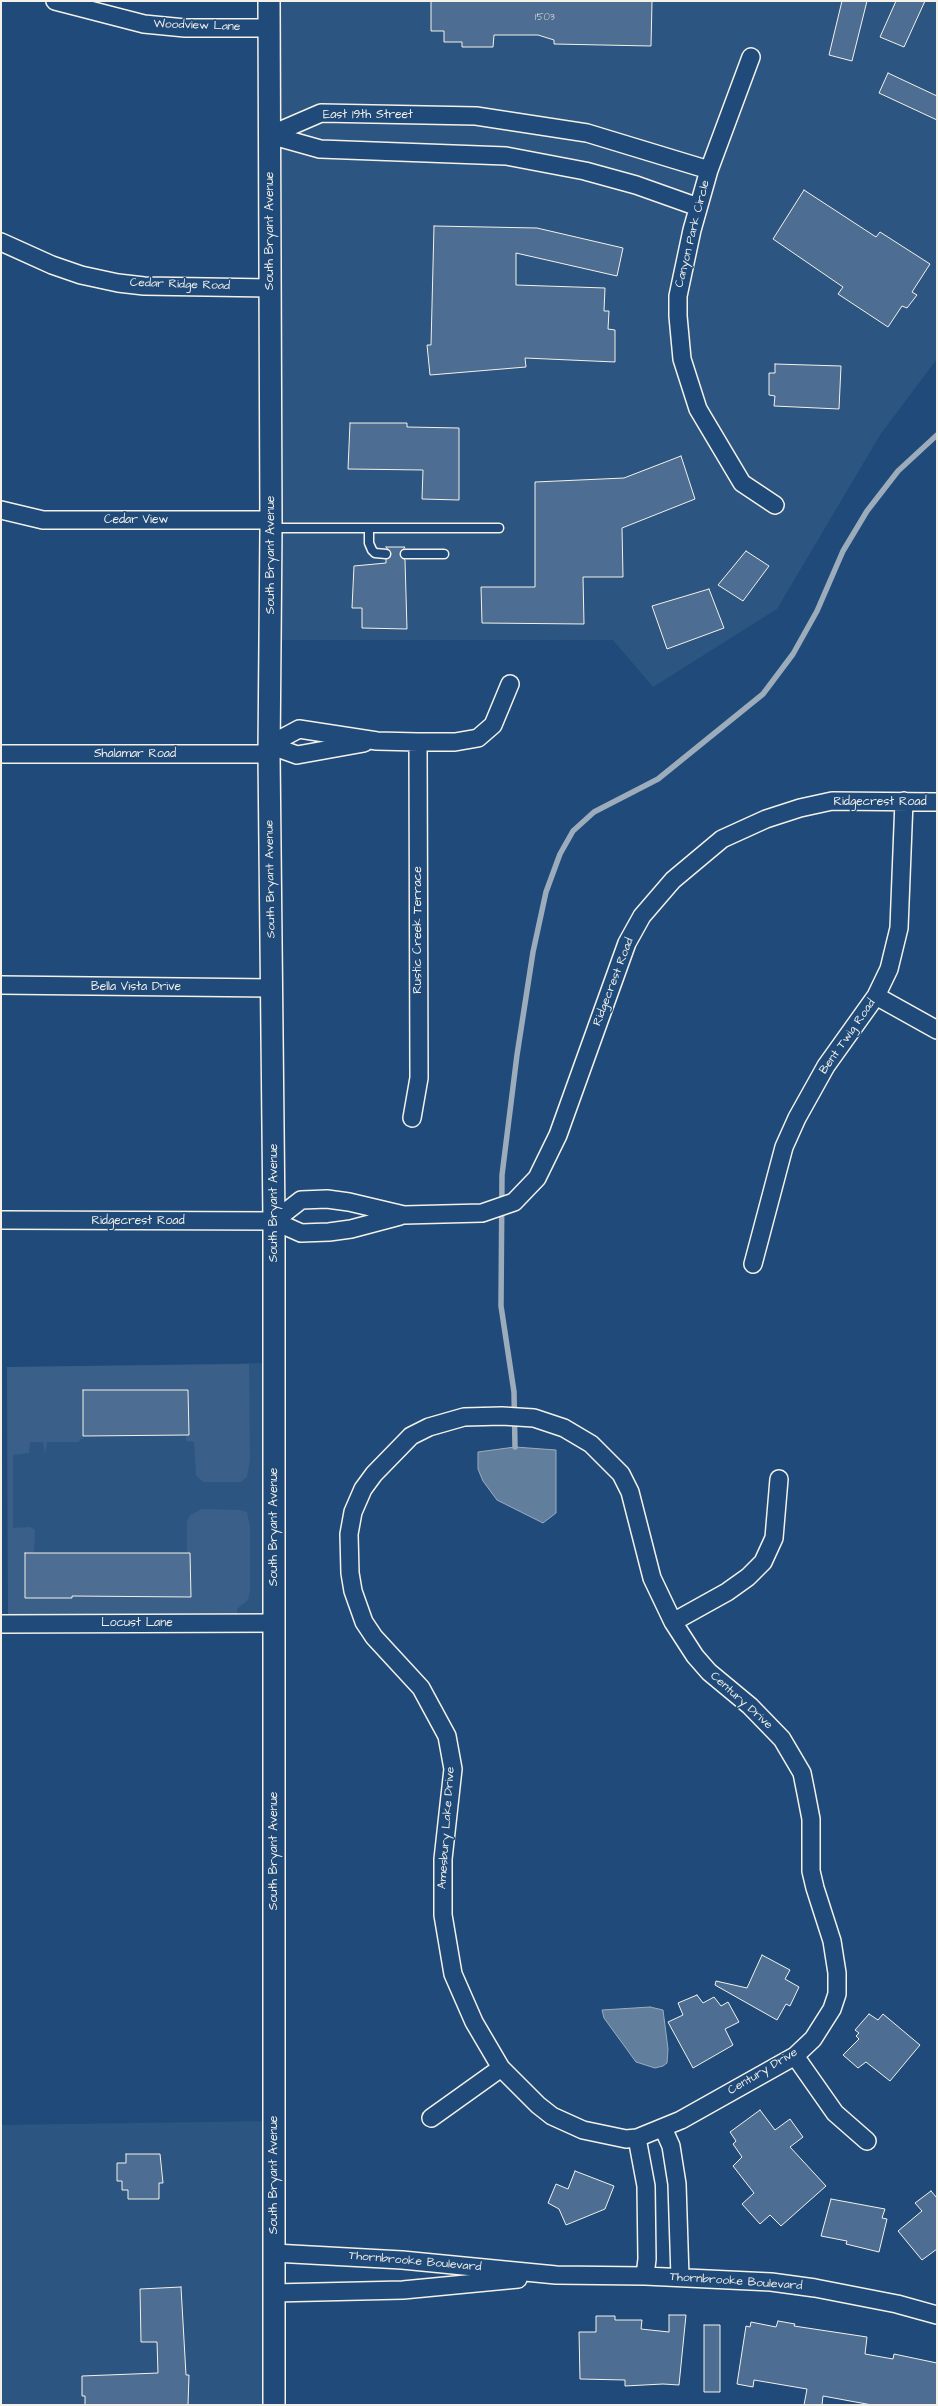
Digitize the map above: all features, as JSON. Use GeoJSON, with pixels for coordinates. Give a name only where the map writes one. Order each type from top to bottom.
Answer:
{"type":"FeatureCollection","features":[{"type":"Feature","properties":{"kind":"street","name":"Woodview Lane"},"geometry":{"type":"LineString","coordinates":[[55,1],[144,24],[185,28],[270,28]]}},
{"type":"Feature","properties":{"kind":"street","name":"South Bryant Avenue"},"geometry":{"type":"LineString","coordinates":[[269,1],[271,524],[269,749],[274,1221],[274,2405]]}},
{"type":"Feature","properties":{"kind":"street","name":"Canyon Park Circle"},"geometry":{"type":"LineString","coordinates":[[751,57],[709,170],[698,207],[678,296],[679,339],[683,363],[698,409],[742,483],[775,506]]}},
{"type":"Feature","properties":{"kind":"street","name":"East 19th Street"},"geometry":{"type":"LineString","coordinates":[[270,135],[321,113],[476,116],[587,132],[709,170]]}},
{"type":"Feature","properties":{"kind":"street"},"geometry":{"type":"LineString","coordinates":[[270,135],[320,149],[506,156],[585,171],[636,185],[698,207]]}},
{"type":"Feature","properties":{"kind":"street","name":"Cedar Ridge Road"},"geometry":{"type":"LineString","coordinates":[[1,242],[52,265],[118,283],[144,286],[270,288]]}},
{"type":"Feature","properties":{"kind":"street","name":"Cedar View"},"geometry":{"type":"LineString","coordinates":[[1,510],[43,520],[271,524]]}},
{"type":"Feature","properties":{"kind":"street"},"geometry":{"type":"LineString","coordinates":[[269,749],[299,729],[377,741],[455,742],[478,738],[493,725],[510,684]]}},
{"type":"Feature","properties":{"kind":"street"},"geometry":{"type":"LineString","coordinates":[[269,749],[297,755],[377,741]]}},
{"type":"Feature","properties":{"kind":"street","name":"Rustic Creek Terrace"},"geometry":{"type":"LineString","coordinates":[[412,1118],[419,1078],[418,742]]}},
{"type":"Feature","properties":{"kind":"street","name":"Shalamar Road"},"geometry":{"type":"LineString","coordinates":[[1,754],[269,749]]}},
{"type":"Feature","properties":{"kind":"street","name":"Ridgecrest Road"},"geometry":{"type":"LineString","coordinates":[[1,1220],[274,1221],[301,1233],[330,1232],[351,1229],[404,1215],[482,1213],[514,1202],[537,1178],[558,1135],[627,942],[642,916],[673,880],[722,839],[766,819],[800,808],[832,801],[937,802]]}},
{"type":"Feature","properties":{"kind":"street","name":"Bent Twig Road"},"geometry":{"type":"LineString","coordinates":[[753,1264],[784,1147],[797,1118],[826,1066],[876,996],[889,969],[899,928],[904,801]]}},
{"type":"Feature","properties":{"kind":"street","name":"Bella Vista Drive"},"geometry":{"type":"LineString","coordinates":[[1,986],[272,988]]}},
{"type":"Feature","properties":{"kind":"street"},"geometry":{"type":"LineString","coordinates":[[876,996],[937,1030]]}},
{"type":"Feature","properties":{"kind":"street","name":"Ridgecrest Road"},"geometry":{"type":"LineString","coordinates":[[274,1221],[301,1200],[327,1199],[349,1202],[404,1215]]}},
{"type":"Feature","properties":{"kind":"street","name":"Century Drive"},"geometry":{"type":"LineString","coordinates":[[447,1421],[494,1416],[534,1418],[564,1428],[591,1444],[621,1474],[630,1492],[639,1536],[652,1578],[673,1622],[695,1656],[709,1672],[750,1706],[782,1739],[802,1773],[810,1819],[811,1870],[815,1888],[832,1941],[837,1973],[837,1994],[823,2025],[813,2039],[794,2056],[663,2128],[637,2138]]}},
{"type":"Feature","properties":{"kind":"street","name":"Amesbury Lake Drive"},"geometry":{"type":"LineString","coordinates":[[447,1421],[411,1436],[392,1452],[363,1489],[353,1512],[349,1534],[350,1572],[354,1597],[364,1622],[374,1637],[422,1688],[447,1736],[453,1769],[442,1885],[447,1945],[453,1974],[474,2022],[501,2068],[538,2105],[567,2123],[601,2135],[637,2138]]}},
{"type":"Feature","properties":{"kind":"street"},"geometry":{"type":"LineString","coordinates":[[673,1622],[727,1592],[748,1577],[762,1562],[774,1538],[778,1479]]}},
{"type":"Feature","properties":{"kind":"street","name":"Locust Lane"},"geometry":{"type":"LineString","coordinates":[[1,1624],[274,1623]]}},
{"type":"Feature","properties":{"kind":"street"},"geometry":{"type":"LineString","coordinates":[[794,2056],[835,2113],[867,2141]]}},
{"type":"Feature","properties":{"kind":"street"},"geometry":{"type":"LineString","coordinates":[[431,2118],[501,2068]]}},
{"type":"Feature","properties":{"kind":"street"},"geometry":{"type":"LineString","coordinates":[[663,2128],[671,2146],[677,2184],[680,2277]]}},
{"type":"Feature","properties":{"kind":"street"},"geometry":{"type":"LineString","coordinates":[[637,2138],[646,2186],[647,2259],[645,2276]]}},
{"type":"Feature","properties":{"kind":"street","name":"Thornbrooke Boulevard"},"geometry":{"type":"LineString","coordinates":[[274,2253],[402,2260],[556,2275],[680,2277],[771,2282],[815,2288],[897,2304],[937,2315]]}},
{"type":"Feature","properties":{"kind":"street","name":"Thornbrooke Boulevard"},"geometry":{"type":"LineString","coordinates":[[274,2293],[403,2290],[556,2275]]}},
{"type":"Feature","properties":{"kind":"lane"},"geometry":{"type":"LineString","coordinates":[[271,524],[369,528],[499,528]]}},
{"type":"Feature","properties":{"kind":"lane"},"geometry":{"type":"LineString","coordinates":[[369,528],[369,543],[372,550],[375,553],[386,554]]}},
{"type":"Feature","properties":{"kind":"lane"},"geometry":{"type":"LineString","coordinates":[[405,554],[444,554]]}},
{"type":"Feature","properties":{"kind":"shaded area"},"geometry":{"type":"Polygon","coordinates":[[[269,1],[937,1],[937,359],[880,435],[777,609],[653,687],[613,640],[270,640],[269,1]]]}},
{"type":"Feature","properties":{"kind":"shaded area"},"geometry":{"type":"Polygon","coordinates":[[[274,1363],[274,1623],[8,1624],[7,1367],[274,1363]]]}},
{"type":"Feature","properties":{"kind":"shaded area"},"geometry":{"type":"Polygon","coordinates":[[[249,1364],[250,1460],[247,1477],[241,1482],[204,1482],[196,1476],[194,1442],[186,1441],[186,1435],[189,1435],[188,1390],[138,1390],[138,1435],[83,1390],[83,1439],[80,1439],[79,1442],[47,1442],[45,1454],[43,1442],[30,1442],[29,1453],[13,1455],[13,1528],[30,1527],[35,1530],[34,1553],[25,1553],[25,1598],[71,1598],[72,1553],[77,1553],[78,1596],[190,1596],[190,1553],[187,1553],[187,1521],[190,1515],[202,1509],[239,1510],[247,1512],[250,1527],[250,1591],[248,1600],[237,1609],[238,1614],[8,1615],[7,1367],[249,1364]]]}},
{"type":"Feature","properties":{"kind":"shaded area"},"geometry":{"type":"Polygon","coordinates":[[[515,1447],[556,1450],[556,1513],[543,1523],[497,1500],[483,1481],[478,1469],[478,1452],[515,1447]]]}},
{"type":"Feature","properties":{"kind":"shaded area"},"geometry":{"type":"Polygon","coordinates":[[[650,2007],[663,2010],[668,2049],[667,2063],[663,2066],[655,2068],[636,2062],[604,2018],[602,2010],[650,2007]]]}},
{"type":"Feature","properties":{"kind":"shaded area"},"geometry":{"type":"Polygon","coordinates":[[[274,2121],[274,2405],[1,2405],[1,2125],[274,2121]]]}},
{"type":"Feature","properties":{"kind":"building"},"geometry":{"type":"Polygon","coordinates":[[[431,1],[652,1],[651,46],[554,44],[554,40],[538,35],[494,35],[493,47],[462,47],[462,42],[444,42],[444,31],[431,31],[431,1]]]}},
{"type":"Feature","properties":{"kind":"building"},"geometry":{"type":"Polygon","coordinates":[[[842,1],[867,1],[852,61],[829,55],[842,1]]]}},
{"type":"Feature","properties":{"kind":"building"},"geometry":{"type":"Polygon","coordinates":[[[896,1],[925,1],[904,47],[880,37],[896,1]]]}},
{"type":"Feature","properties":{"kind":"building"},"geometry":{"type":"Polygon","coordinates":[[[888,73],[937,96],[937,120],[879,93],[888,73]]]}},
{"type":"Feature","properties":{"kind":"building"},"geometry":{"type":"Polygon","coordinates":[[[804,190],[876,237],[880,232],[930,264],[912,292],[917,295],[907,308],[902,306],[888,327],[838,294],[843,287],[773,239],[804,190]]]}},
{"type":"Feature","properties":{"kind":"building"},"geometry":{"type":"Polygon","coordinates":[[[434,226],[537,228],[623,248],[617,276],[516,253],[516,285],[605,288],[604,311],[609,311],[608,329],[615,330],[615,362],[525,358],[526,367],[430,375],[427,345],[431,345],[434,226]]]}},
{"type":"Feature","properties":{"kind":"building"},"geometry":{"type":"Polygon","coordinates":[[[775,364],[841,366],[839,409],[774,406],[775,396],[769,395],[769,373],[775,373],[775,364]]]}},
{"type":"Feature","properties":{"kind":"building"},"geometry":{"type":"Polygon","coordinates":[[[350,423],[407,423],[407,427],[459,428],[459,500],[422,499],[423,470],[348,469],[350,423]]]}},
{"type":"Feature","properties":{"kind":"building"},"geometry":{"type":"Polygon","coordinates":[[[681,456],[695,499],[622,528],[623,577],[583,577],[584,624],[482,623],[481,587],[535,587],[535,482],[624,478],[681,456]]]}},
{"type":"Feature","properties":{"kind":"building"},"geometry":{"type":"Polygon","coordinates":[[[386,547],[405,547],[400,554],[405,560],[407,629],[362,628],[362,608],[352,608],[354,566],[386,563],[386,559],[391,554],[386,547]]]}},
{"type":"Feature","properties":{"kind":"building"},"geometry":{"type":"Polygon","coordinates":[[[746,551],[769,566],[743,601],[718,585],[746,551]]]}},
{"type":"Feature","properties":{"kind":"building"},"geometry":{"type":"Polygon","coordinates":[[[709,589],[724,628],[667,649],[652,606],[709,589]]]}},
{"type":"Feature","properties":{"kind":"building"},"geometry":{"type":"Polygon","coordinates":[[[83,1390],[188,1390],[189,1435],[83,1436],[83,1390]]]}},
{"type":"Feature","properties":{"kind":"building"},"geometry":{"type":"Polygon","coordinates":[[[25,1553],[190,1553],[191,1597],[72,1596],[72,1598],[25,1598],[25,1553]]]}},
{"type":"Feature","properties":{"kind":"building"},"geometry":{"type":"Polygon","coordinates":[[[762,1955],[790,1970],[785,1979],[799,1987],[790,2006],[786,2004],[777,2020],[715,1985],[716,1981],[747,1988],[762,1955]]]}},
{"type":"Feature","properties":{"kind":"building"},"geometry":{"type":"Polygon","coordinates":[[[697,1995],[703,2003],[714,1997],[721,2006],[728,2002],[739,2022],[725,2029],[733,2045],[693,2068],[668,2022],[683,2015],[678,2003],[697,1995]]]}},
{"type":"Feature","properties":{"kind":"building"},"geometry":{"type":"Polygon","coordinates":[[[869,2014],[878,2020],[883,2014],[920,2045],[890,2081],[866,2062],[858,2068],[843,2055],[859,2039],[856,2036],[859,2033],[855,2030],[869,2014]]]}},
{"type":"Feature","properties":{"kind":"building"},"geometry":{"type":"Polygon","coordinates":[[[760,2110],[775,2130],[790,2119],[803,2137],[790,2147],[826,2186],[781,2226],[770,2215],[760,2224],[742,2204],[754,2193],[733,2166],[742,2157],[733,2144],[736,2141],[730,2132],[760,2110]]]}},
{"type":"Feature","properties":{"kind":"building"},"geometry":{"type":"Polygon","coordinates":[[[126,2154],[160,2154],[163,2183],[159,2183],[159,2199],[128,2199],[128,2190],[122,2190],[122,2181],[117,2181],[117,2163],[126,2163],[126,2154]]]}},
{"type":"Feature","properties":{"kind":"building"},"geometry":{"type":"Polygon","coordinates":[[[575,2171],[614,2186],[605,2209],[566,2225],[559,2209],[548,2203],[556,2184],[568,2189],[575,2171]]]}},
{"type":"Feature","properties":{"kind":"building"},"geometry":{"type":"Polygon","coordinates":[[[931,2191],[937,2198],[937,2249],[922,2260],[898,2231],[922,2211],[915,2203],[931,2191]]]}},
{"type":"Feature","properties":{"kind":"building"},"geometry":{"type":"Polygon","coordinates":[[[831,2199],[885,2209],[882,2218],[887,2219],[879,2252],[846,2244],[847,2241],[821,2236],[831,2199]]]}},
{"type":"Feature","properties":{"kind":"building"},"geometry":{"type":"Polygon","coordinates":[[[181,2287],[186,2375],[189,2375],[188,2405],[85,2405],[85,2396],[82,2396],[82,2376],[158,2373],[157,2342],[141,2342],[140,2289],[181,2287]]]}},
{"type":"Feature","properties":{"kind":"building"},"geometry":{"type":"Polygon","coordinates":[[[669,2315],[686,2315],[679,2385],[663,2384],[625,2386],[625,2380],[580,2379],[579,2332],[596,2332],[596,2316],[615,2316],[615,2320],[642,2320],[641,2329],[669,2332],[669,2315]]]}},
{"type":"Feature","properties":{"kind":"building"},"geometry":{"type":"Polygon","coordinates":[[[778,2321],[795,2324],[794,2326],[867,2337],[865,2354],[893,2359],[894,2354],[937,2363],[937,2405],[872,2405],[823,2396],[822,2405],[804,2405],[807,2389],[754,2380],[753,2387],[737,2384],[746,2326],[750,2327],[751,2322],[776,2327],[778,2321]]]}},
{"type":"Feature","properties":{"kind":"building"},"geometry":{"type":"Polygon","coordinates":[[[704,2325],[720,2325],[720,2392],[704,2392],[704,2325]]]}},
{"type":"Feature","properties":{"kind":"waterway"},"geometry":{"type":"LineString","coordinates":[[515,1447],[514,1392],[501,1306],[502,1175],[517,1055],[533,952],[546,892],[560,854],[573,831],[594,812],[658,779],[763,694],[793,654],[817,611],[843,551],[867,511],[898,471],[937,435]]}}]}
